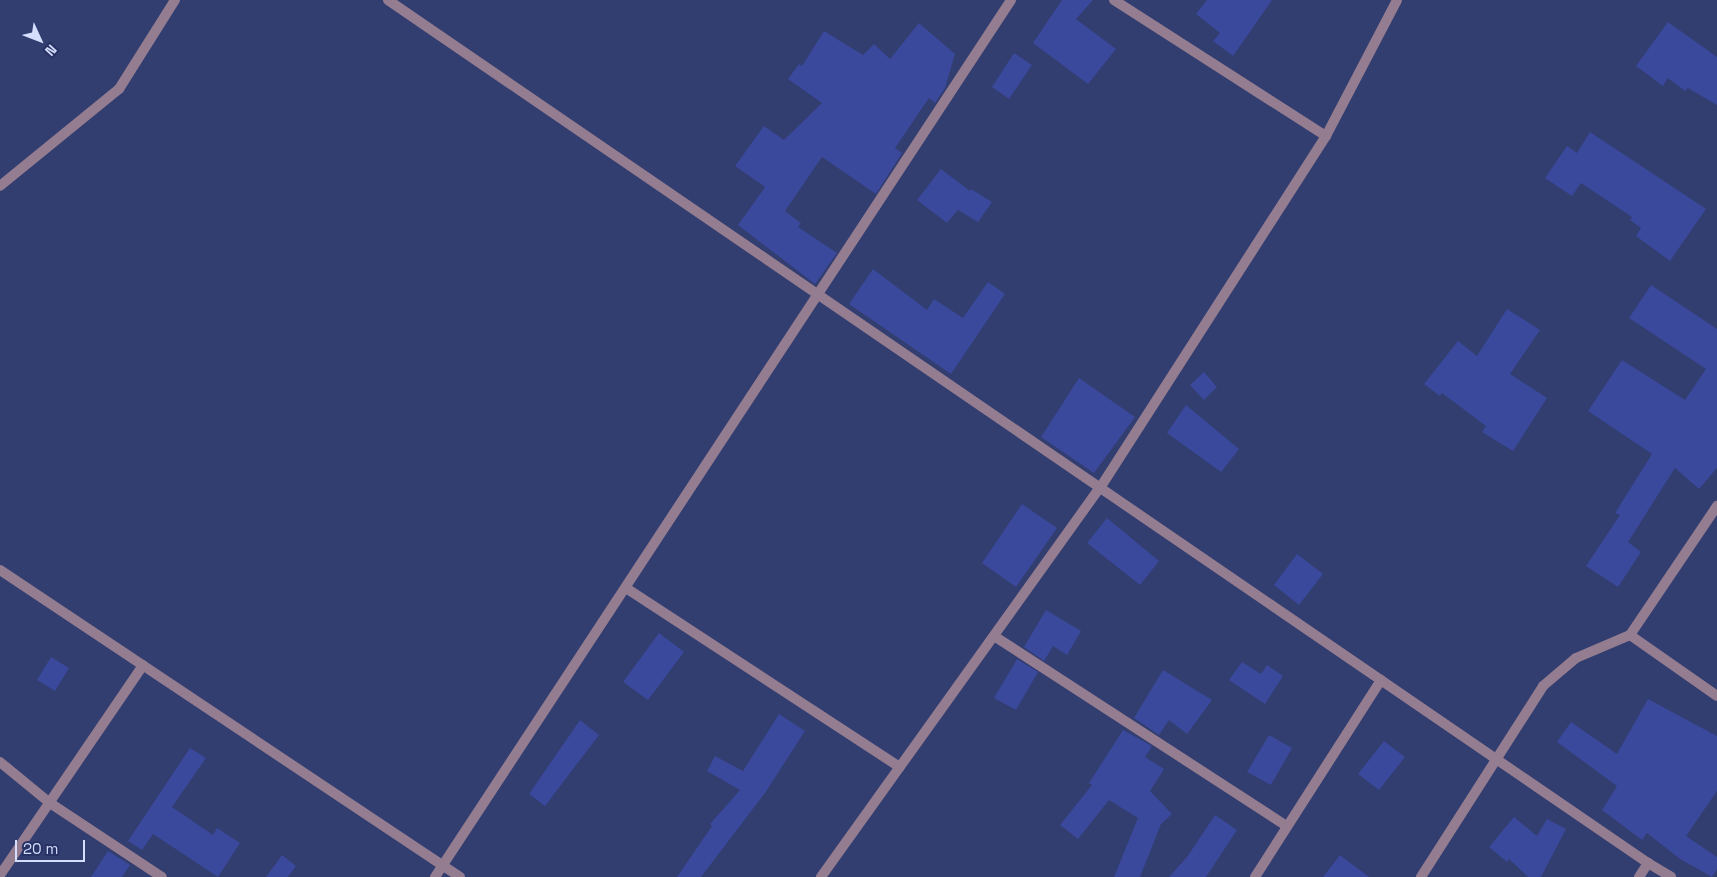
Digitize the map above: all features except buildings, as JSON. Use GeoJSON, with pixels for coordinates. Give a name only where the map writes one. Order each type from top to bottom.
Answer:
{"type":"FeatureCollection","features":[{"type":"Feature","properties":{"kind":"street"},"geometry":{"type":"LineString","coordinates":[[0,186],[119,89],[175,0]]}},
{"type":"Feature","properties":{"kind":"street"},"geometry":{"type":"LineString","coordinates":[[388,0],[1497,760],[1671,877]]}},
{"type":"Feature","properties":{"kind":"street"},"geometry":{"type":"LineString","coordinates":[[435,877],[1011,0]]}},
{"type":"Feature","properties":{"kind":"street"},"geometry":{"type":"LineString","coordinates":[[1114,0],[1326,136]]}},
{"type":"Feature","properties":{"kind":"street"},"geometry":{"type":"LineString","coordinates":[[821,877],[1100,488],[1326,136],[1396,0]]}},
{"type":"Feature","properties":{"kind":"street"},"geometry":{"type":"LineString","coordinates":[[1421,877],[1543,686],[1576,658],[1630,635],[1717,506]]}},
{"type":"Feature","properties":{"kind":"street"},"geometry":{"type":"LineString","coordinates":[[0,570],[460,877]]}},
{"type":"Feature","properties":{"kind":"street"},"geometry":{"type":"LineString","coordinates":[[626,588],[900,767]]}},
{"type":"Feature","properties":{"kind":"street"},"geometry":{"type":"LineString","coordinates":[[1630,635],[1717,696]]}},
{"type":"Feature","properties":{"kind":"street"},"geometry":{"type":"LineString","coordinates":[[994,636],[1287,826]]}},
{"type":"Feature","properties":{"kind":"street"},"geometry":{"type":"LineString","coordinates":[[0,875],[142,665]]}},
{"type":"Feature","properties":{"kind":"street"},"geometry":{"type":"LineString","coordinates":[[1255,877],[1381,680]]}},
{"type":"Feature","properties":{"kind":"street"},"geometry":{"type":"LineString","coordinates":[[0,762],[50,803],[162,877]]}},
{"type":"Feature","properties":{"kind":"street"},"geometry":{"type":"LineString","coordinates":[[1638,877],[1648,863]]}}]}
